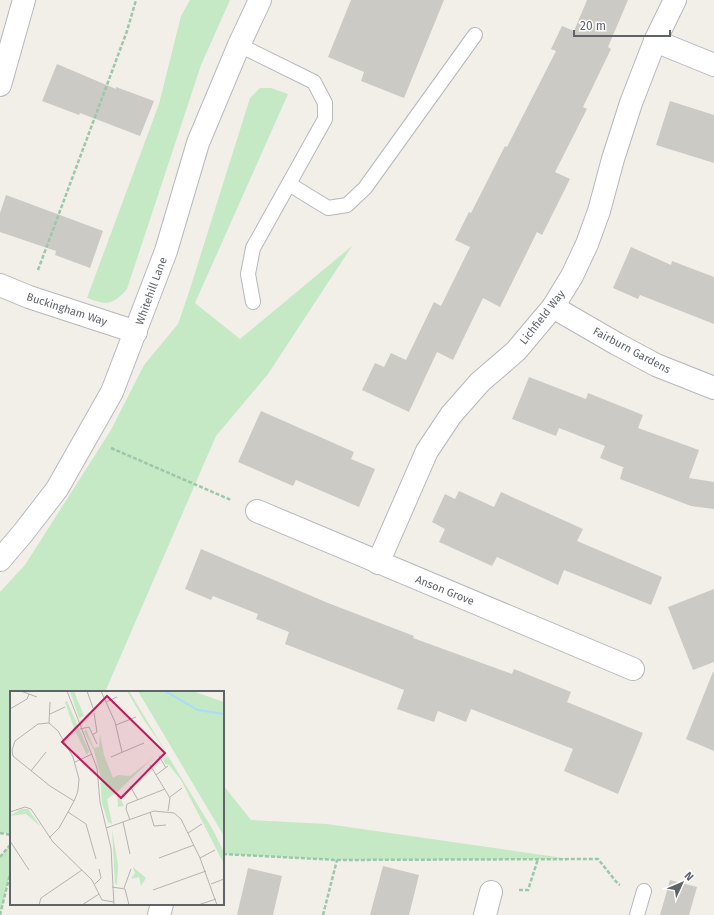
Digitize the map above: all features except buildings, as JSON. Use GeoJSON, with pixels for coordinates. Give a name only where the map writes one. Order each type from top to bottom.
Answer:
{"type":"FeatureCollection","features":[{"type":"Feature","properties":{"kind":"street"},"geometry":{"type":"LineString","coordinates":[[0,85],[24,0]]}},
{"type":"Feature","properties":{"kind":"street","name":"Whitehill Lane"},"geometry":{"type":"LineString","coordinates":[[0,560],[23,533],[60,483],[112,392],[166,250],[198,143],[238,45],[260,0]]}},
{"type":"Feature","properties":{"kind":"street","name":"Lichfield Way"},"geometry":{"type":"LineString","coordinates":[[378,562],[427,451],[451,415],[480,382],[516,351],[553,307],[572,276],[587,244],[599,211],[631,103],[655,41],[675,0]]}},
{"type":"Feature","properties":{"kind":"street"},"geometry":{"type":"LineString","coordinates":[[655,41],[714,65]]}},
{"type":"Feature","properties":{"kind":"street","name":"Buckingham Way"},"geometry":{"type":"LineString","coordinates":[[0,285],[29,297],[136,332]]}},
{"type":"Feature","properties":{"kind":"street","name":"Fairburn Gardens"},"geometry":{"type":"LineString","coordinates":[[553,307],[616,344],[656,365],[714,388]]}},
{"type":"Feature","properties":{"kind":"street","name":"Anson Grove"},"geometry":{"type":"LineString","coordinates":[[257,511],[633,669]]}},
{"type":"Feature","properties":{"kind":"street"},"geometry":{"type":"LineString","coordinates":[[485,915],[491,892]]}},
{"type":"Feature","properties":{"kind":"street"},"geometry":{"type":"LineString","coordinates":[[159,915],[162,905]]}},
{"type":"Feature","properties":{"kind":"lane"},"geometry":{"type":"LineString","coordinates":[[289,184],[328,208],[347,205],[365,188],[475,35]]}},
{"type":"Feature","properties":{"kind":"lane"},"geometry":{"type":"LineString","coordinates":[[238,45],[314,82],[325,103],[325,119],[253,248],[248,274],[253,302]]}},
{"type":"Feature","properties":{"kind":"lane"},"geometry":{"type":"LineString","coordinates":[[637,915],[644,891]]}},
{"type":"Feature","properties":{"kind":"path"},"geometry":{"type":"LineString","coordinates":[[29,297],[127,31],[136,0]]}},
{"type":"Feature","properties":{"kind":"path"},"geometry":{"type":"LineString","coordinates":[[109,447],[257,511]]}},
{"type":"Feature","properties":{"kind":"path"},"geometry":{"type":"LineString","coordinates":[[0,833],[10,834]]}},
{"type":"Feature","properties":{"kind":"path"},"geometry":{"type":"LineString","coordinates":[[0,857],[10,845]]}},
{"type":"Feature","properties":{"kind":"path"},"geometry":{"type":"LineString","coordinates":[[224,854],[337,860],[598,859],[618,884],[644,891]]}},
{"type":"Feature","properties":{"kind":"path"},"geometry":{"type":"LineString","coordinates":[[491,892],[528,890],[538,859]]}},
{"type":"Feature","properties":{"kind":"path"},"geometry":{"type":"LineString","coordinates":[[323,915],[337,860]]}},
{"type":"Feature","properties":{"kind":"path"},"geometry":{"type":"LineString","coordinates":[[0,915],[10,874]]}},
{"type":"Feature","properties":{"kind":"green space"},"geometry":{"type":"Polygon","coordinates":[[[190,0],[230,0],[201,65],[127,289],[117,299],[109,302],[104,303],[87,298],[159,104],[181,16],[190,0]]]}},
{"type":"Feature","properties":{"kind":"green space"},"geometry":{"type":"Polygon","coordinates":[[[260,88],[271,88],[288,94],[195,303],[240,339],[352,246],[268,374],[216,436],[105,691],[10,691],[10,834],[0,832],[0,592],[25,565],[111,430],[144,365],[178,324],[250,98],[260,88]]]}},
{"type":"Feature","properties":{"kind":"green space"},"geometry":{"type":"Polygon","coordinates":[[[224,786],[251,820],[327,824],[570,859],[337,860],[224,854],[224,786]]]}},
{"type":"Feature","properties":{"kind":"green space"},"geometry":{"type":"Polygon","coordinates":[[[10,845],[10,874],[0,915],[0,857],[10,845]]]}}]}
